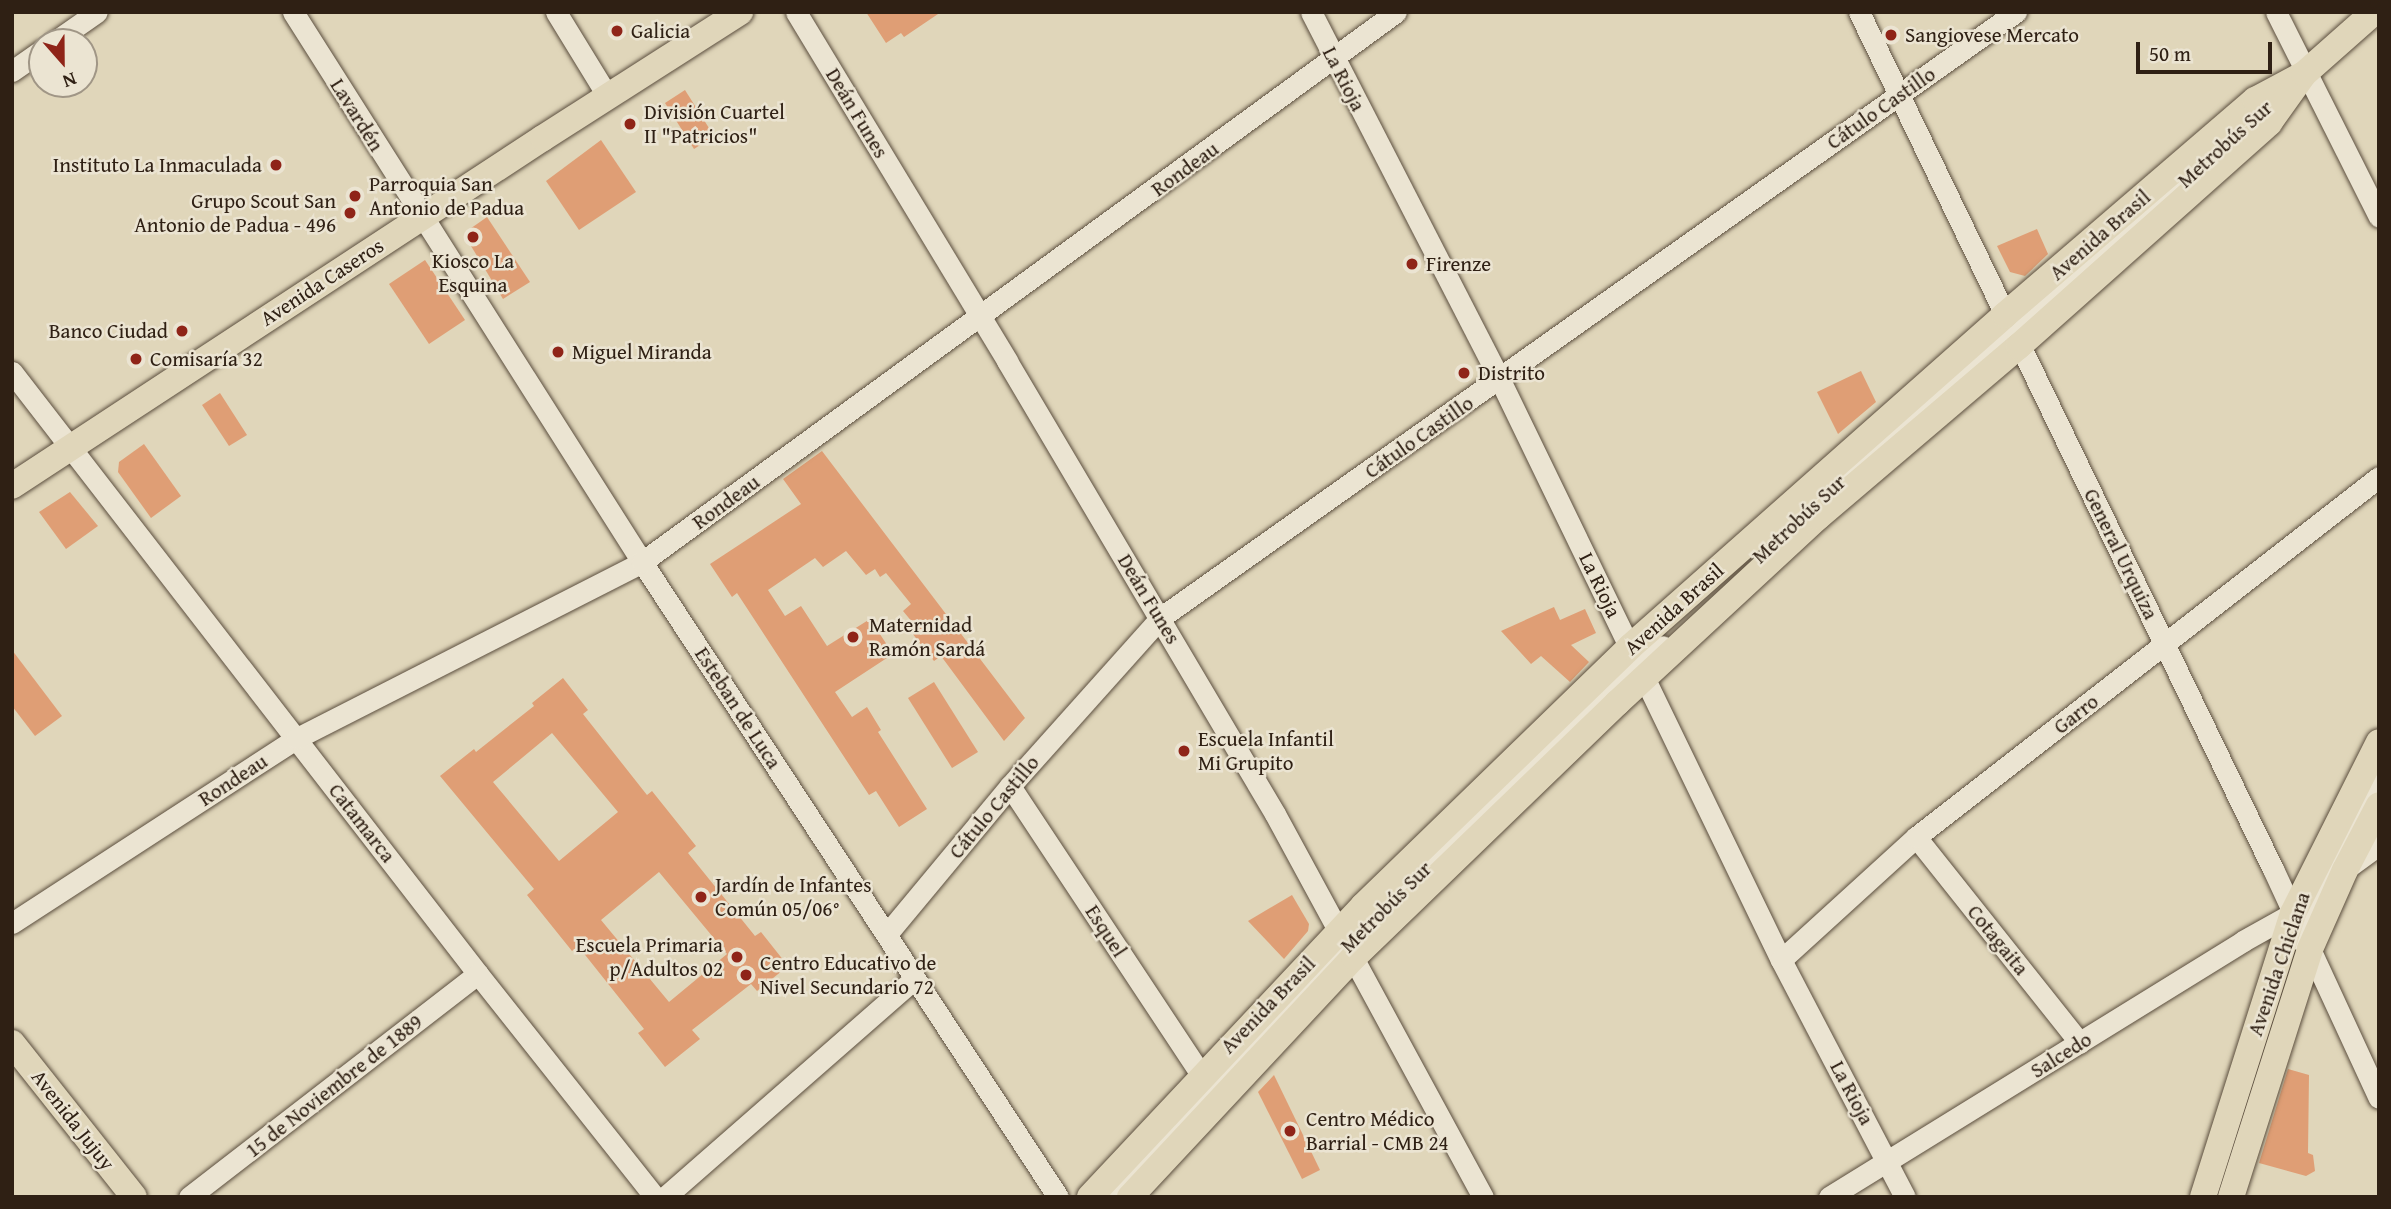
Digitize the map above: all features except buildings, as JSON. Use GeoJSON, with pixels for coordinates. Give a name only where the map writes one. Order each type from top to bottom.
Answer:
{"type":"FeatureCollection","features":[{"type":"Feature","properties":{"kind":"main road","name":"Avenida Caseros"},"geometry":{"type":"LineString","coordinates":[[12,486],[421,217],[740,12]]}},
{"type":"Feature","properties":{"kind":"main road","name":"Avenida Brasil"},"geometry":{"type":"LineString","coordinates":[[1090,1197],[1201,1075],[1347,944],[1638,663],[2012,331],[2255,100],[2304,74],[2374,12]]}},
{"type":"Feature","properties":{"kind":"main road","name":"Avenida Chiclana"},"geometry":{"type":"LineString","coordinates":[[2203,1197],[2302,931],[2379,742]]}},
{"type":"Feature","properties":{"kind":"main road","name":"Avenida Chiclana"},"geometry":{"type":"LineString","coordinates":[[2231,1197],[2302,931],[2345,870],[2379,805]]}},
{"type":"Feature","properties":{"kind":"main road","name":"Avenida Brasil"},"geometry":{"type":"LineString","coordinates":[[1130,1197],[1347,944]]}},
{"type":"Feature","properties":{"kind":"main road","name":"Avenida Jujuy"},"geometry":{"type":"LineString","coordinates":[[12,1043],[134,1197]]}},
{"type":"Feature","properties":{"kind":"street"},"geometry":{"type":"LineString","coordinates":[[74,28],[97,12]]}},
{"type":"Feature","properties":{"kind":"street","name":"Lavardén"},"geometry":{"type":"LineString","coordinates":[[293,12],[421,217]]}},
{"type":"Feature","properties":{"kind":"street"},"geometry":{"type":"LineString","coordinates":[[556,12],[608,97]]}},
{"type":"Feature","properties":{"kind":"street","name":"Deán Funes"},"geometry":{"type":"LineString","coordinates":[[796,12],[1160,618],[1347,944],[1483,1197]]}},
{"type":"Feature","properties":{"kind":"street","name":"La Rioja"},"geometry":{"type":"LineString","coordinates":[[1311,12],[1500,380],[1781,960],[1905,1197]]}},
{"type":"Feature","properties":{"kind":"street","name":"Rondeau"},"geometry":{"type":"LineString","coordinates":[[12,923],[297,738],[642,562],[981,318],[1396,12]]}},
{"type":"Feature","properties":{"kind":"street","name":"General Urquiza"},"geometry":{"type":"LineString","coordinates":[[1859,12],[2302,931],[2379,1098]]}},
{"type":"Feature","properties":{"kind":"street","name":"Cátulo Castillo"},"geometry":{"type":"LineString","coordinates":[[887,934],[1010,786],[1160,618],[1500,380],[2016,12]]}},
{"type":"Feature","properties":{"kind":"street"},"geometry":{"type":"LineString","coordinates":[[2276,12],[2304,74],[2379,216]]}},
{"type":"Feature","properties":{"kind":"street"},"geometry":{"type":"LineString","coordinates":[[12,71],[28,60]]}},
{"type":"Feature","properties":{"kind":"street","name":"Esteban de Luca"},"geometry":{"type":"LineString","coordinates":[[421,217],[642,562],[1058,1197]]}},
{"type":"Feature","properties":{"kind":"street","name":"Catamarca"},"geometry":{"type":"LineString","coordinates":[[12,372],[478,974],[655,1197]]}},
{"type":"Feature","properties":{"kind":"street","name":"Garro"},"geometry":{"type":"LineString","coordinates":[[1781,960],[1916,837],[2379,477]]}},
{"type":"Feature","properties":{"kind":"street"},"geometry":{"type":"LineString","coordinates":[[2212,1197],[2317,893],[2379,775]]}},
{"type":"Feature","properties":{"kind":"street","name":"Esquel"},"geometry":{"type":"LineString","coordinates":[[1010,786],[1201,1075]]}},
{"type":"Feature","properties":{"kind":"street","name":"Cotagaita"},"geometry":{"type":"LineString","coordinates":[[1916,837],[2080,1043]]}},
{"type":"Feature","properties":{"kind":"street"},"geometry":{"type":"LineString","coordinates":[[2345,870],[2379,845]]}},
{"type":"Feature","properties":{"kind":"street","name":"Salcedo"},"geometry":{"type":"LineString","coordinates":[[1829,1197],[2243,940],[2302,931]]}},
{"type":"Feature","properties":{"kind":"street","name":"Metrobús Sur"},"geometry":{"type":"LineString","coordinates":[[1111,1197],[1347,944]]}},
{"type":"Feature","properties":{"kind":"street","name":"15 de Noviembre de 1889"},"geometry":{"type":"LineString","coordinates":[[189,1197],[478,974]]}},
{"type":"Feature","properties":{"kind":"street"},"geometry":{"type":"LineString","coordinates":[[664,1197],[915,978]]}},
{"type":"Feature","properties":{"kind":"place","name":"Galicia"},"geometry":{"type":"Point","coordinates":[617,31]}},
{"type":"Feature","properties":{"kind":"place","name":"Sangiovese Mercato"},"geometry":{"type":"Point","coordinates":[1891,35]}},
{"type":"Feature","properties":{"kind":"place","name":"División Cuartel II \"Patricios\""},"geometry":{"type":"Point","coordinates":[630,124]}},
{"type":"Feature","properties":{"kind":"place","name":"Instituto La Inmaculada"},"geometry":{"type":"Point","coordinates":[276,165]}},
{"type":"Feature","properties":{"kind":"place","name":"Parroquia San Antonio de Padua"},"geometry":{"type":"Point","coordinates":[355,196]}},
{"type":"Feature","properties":{"kind":"place","name":"Grupo Scout San Antonio de Padua - 496"},"geometry":{"type":"Point","coordinates":[350,213]}},
{"type":"Feature","properties":{"kind":"place","name":"Kiosco La Esquina"},"geometry":{"type":"Point","coordinates":[473,237]}},
{"type":"Feature","properties":{"kind":"place","name":"Firenze"},"geometry":{"type":"Point","coordinates":[1412,264]}},
{"type":"Feature","properties":{"kind":"place","name":"Banco Ciudad"},"geometry":{"type":"Point","coordinates":[182,331]}},
{"type":"Feature","properties":{"kind":"place","name":"Miguel Miranda"},"geometry":{"type":"Point","coordinates":[558,352]}},
{"type":"Feature","properties":{"kind":"place","name":"Comisaría 32"},"geometry":{"type":"Point","coordinates":[136,359]}},
{"type":"Feature","properties":{"kind":"place","name":"Distrito"},"geometry":{"type":"Point","coordinates":[1464,373]}},
{"type":"Feature","properties":{"kind":"place","name":"Maternidad Ramón Sardá"},"geometry":{"type":"Point","coordinates":[853,637]}},
{"type":"Feature","properties":{"kind":"place","name":"Escuela Infantil Mi Grupito"},"geometry":{"type":"Point","coordinates":[1184,751]}},
{"type":"Feature","properties":{"kind":"place","name":"Jardín de Infantes Común 05/06°"},"geometry":{"type":"Point","coordinates":[701,897]}},
{"type":"Feature","properties":{"kind":"place","name":"Escuela Primaria p/Adultos 02"},"geometry":{"type":"Point","coordinates":[737,957]}},
{"type":"Feature","properties":{"kind":"place","name":"Centro Educativo de Nivel Secundario 72"},"geometry":{"type":"Point","coordinates":[746,975]}},
{"type":"Feature","properties":{"kind":"place","name":"Centro Médico Barrial - CMB 24"},"geometry":{"type":"Point","coordinates":[1290,1131]}}]}
